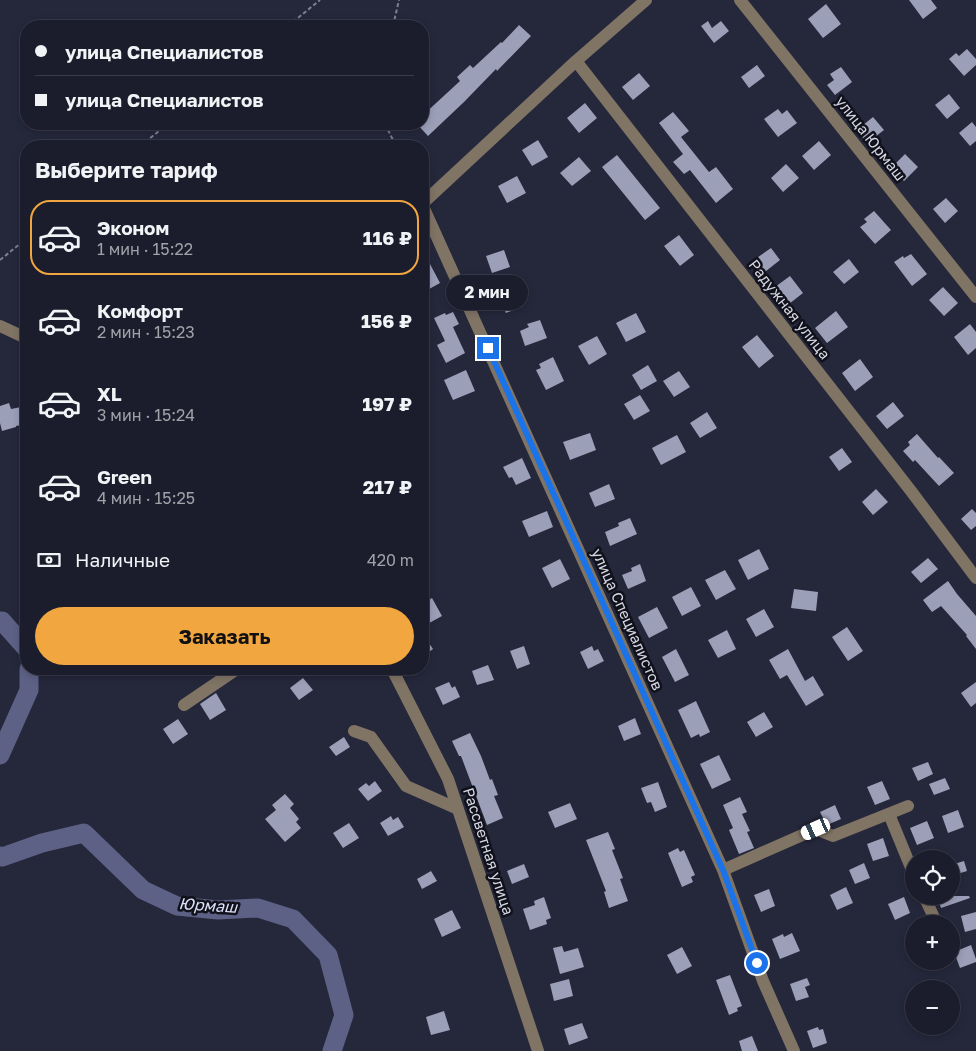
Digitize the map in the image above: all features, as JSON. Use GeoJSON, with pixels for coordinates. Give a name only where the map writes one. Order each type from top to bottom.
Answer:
{"type":"FeatureCollection","features":[{"type":"Feature","properties":{"kind":"street"},"geometry":{"type":"LineString","coordinates":[[429,198],[576,61],[646,0]]}},
{"type":"Feature","properties":{"kind":"street","name":"улица Юрмаш"},"geometry":{"type":"LineString","coordinates":[[740,0],[976,297]]}},
{"type":"Feature","properties":{"kind":"street","name":"Радужная улица"},"geometry":{"type":"LineString","coordinates":[[576,61],[976,578]]}},
{"type":"Feature","properties":{"kind":"street","name":"улица Специалистов"},"geometry":{"type":"LineString","coordinates":[[429,219],[723,870],[763,981],[794,1051]]}},
{"type":"Feature","properties":{"kind":"street"},"geometry":{"type":"LineString","coordinates":[[0,326],[20,335]]}},
{"type":"Feature","properties":{"kind":"street"},"geometry":{"type":"LineString","coordinates":[[184,705],[228,675]]}},
{"type":"Feature","properties":{"kind":"street","name":"Рассветная улица"},"geometry":{"type":"LineString","coordinates":[[395,675],[448,779],[538,1051]]}},
{"type":"Feature","properties":{"kind":"street"},"geometry":{"type":"LineString","coordinates":[[354,731],[371,737],[406,786],[458,809]]}},
{"type":"Feature","properties":{"kind":"street"},"geometry":{"type":"LineString","coordinates":[[723,870],[816,829],[833,836],[908,806]]}},
{"type":"Feature","properties":{"kind":"street"},"geometry":{"type":"LineString","coordinates":[[889,814],[905,854]]}},
{"type":"Feature","properties":{"kind":"path"},"geometry":{"type":"LineString","coordinates":[[295,20],[320,0]]}},
{"type":"Feature","properties":{"kind":"path"},"geometry":{"type":"LineString","coordinates":[[394,20],[399,0]]}},
{"type":"Feature","properties":{"kind":"path"},"geometry":{"type":"LineString","coordinates":[[148,140],[160,130]]}},
{"type":"Feature","properties":{"kind":"path"},"geometry":{"type":"LineString","coordinates":[[0,260],[20,244]]}},
{"type":"Feature","properties":{"kind":"building"},"geometry":{"type":"Polygon","coordinates":[[[909,0],[931,0],[937,8],[923,19],[909,0]]]}},
{"type":"Feature","properties":{"kind":"building"},"geometry":{"type":"Polygon","coordinates":[[[826,4],[841,24],[823,38],[808,19],[826,4]]]}},
{"type":"Feature","properties":{"kind":"building"},"geometry":{"type":"Polygon","coordinates":[[[708,21],[712,28],[721,21],[729,31],[714,43],[701,26],[708,21]]]}},
{"type":"Feature","properties":{"kind":"building"},"geometry":{"type":"Polygon","coordinates":[[[519,25],[531,36],[428,136],[422,130],[429,130],[429,110],[460,81],[457,77],[470,65],[473,68],[502,43],[519,25]]]}},
{"type":"Feature","properties":{"kind":"building"},"geometry":{"type":"Polygon","coordinates":[[[967,49],[976,59],[976,65],[964,76],[949,59],[956,53],[959,56],[967,49]]]}},
{"type":"Feature","properties":{"kind":"building"},"geometry":{"type":"Polygon","coordinates":[[[757,65],[765,76],[749,88],[741,77],[757,65]]]}},
{"type":"Feature","properties":{"kind":"building"},"geometry":{"type":"Polygon","coordinates":[[[841,67],[852,82],[835,95],[827,85],[834,80],[830,74],[841,67]]]}},
{"type":"Feature","properties":{"kind":"building"},"geometry":{"type":"Polygon","coordinates":[[[639,73],[650,86],[633,100],[622,87],[639,73]]]}},
{"type":"Feature","properties":{"kind":"building"},"geometry":{"type":"Polygon","coordinates":[[[949,94],[960,108],[947,119],[935,105],[949,94]]]}},
{"type":"Feature","properties":{"kind":"building"},"geometry":{"type":"Polygon","coordinates":[[[585,103],[597,118],[579,133],[567,118],[585,103]]]}},
{"type":"Feature","properties":{"kind":"building"},"geometry":{"type":"Polygon","coordinates":[[[778,109],[782,114],[787,110],[797,123],[778,137],[764,119],[778,109]]]}},
{"type":"Feature","properties":{"kind":"building"},"geometry":{"type":"Polygon","coordinates":[[[673,112],[689,131],[681,137],[709,172],[716,167],[733,189],[716,203],[690,170],[684,174],[673,162],[683,154],[659,123],[673,112]]]}},
{"type":"Feature","properties":{"kind":"building"},"geometry":{"type":"Polygon","coordinates":[[[873,117],[884,130],[867,143],[857,130],[873,117]]]}},
{"type":"Feature","properties":{"kind":"building"},"geometry":{"type":"Polygon","coordinates":[[[972,122],[976,127],[976,141],[970,146],[959,133],[972,122]]]}},
{"type":"Feature","properties":{"kind":"building"},"geometry":{"type":"Polygon","coordinates":[[[538,140],[548,157],[532,166],[522,150],[538,140]]]}},
{"type":"Feature","properties":{"kind":"building"},"geometry":{"type":"Polygon","coordinates":[[[819,141],[831,155],[814,170],[802,156],[819,141]]]}},
{"type":"Feature","properties":{"kind":"building"},"geometry":{"type":"Polygon","coordinates":[[[905,154],[918,167],[904,181],[891,168],[905,154]]]}},
{"type":"Feature","properties":{"kind":"building"},"geometry":{"type":"Polygon","coordinates":[[[617,155],[660,208],[645,220],[602,167],[617,155]]]}},
{"type":"Feature","properties":{"kind":"building"},"geometry":{"type":"Polygon","coordinates":[[[579,157],[591,171],[572,186],[560,173],[579,157]]]}},
{"type":"Feature","properties":{"kind":"building"},"geometry":{"type":"Polygon","coordinates":[[[786,164],[799,178],[783,192],[771,178],[786,164]]]}},
{"type":"Feature","properties":{"kind":"building"},"geometry":{"type":"Polygon","coordinates":[[[517,176],[526,193],[507,203],[498,186],[517,176]]]}},
{"type":"Feature","properties":{"kind":"building"},"geometry":{"type":"Polygon","coordinates":[[[946,198],[958,211],[945,223],[933,209],[946,198]]]}},
{"type":"Feature","properties":{"kind":"building"},"geometry":{"type":"Polygon","coordinates":[[[874,211],[891,230],[875,244],[860,227],[867,222],[864,219],[874,211]]]}},
{"type":"Feature","properties":{"kind":"building"},"geometry":{"type":"Polygon","coordinates":[[[679,235],[694,255],[680,266],[664,246],[679,235]]]}},
{"type":"Feature","properties":{"kind":"building"},"geometry":{"type":"Polygon","coordinates":[[[771,248],[780,260],[761,275],[751,262],[771,248]]]}},
{"type":"Feature","properties":{"kind":"building"},"geometry":{"type":"Polygon","coordinates":[[[504,250],[510,267],[492,273],[486,256],[504,250]]]}},
{"type":"Feature","properties":{"kind":"building"},"geometry":{"type":"Polygon","coordinates":[[[911,254],[927,274],[912,286],[894,262],[903,256],[904,258],[911,254]]]}},
{"type":"Feature","properties":{"kind":"building"},"geometry":{"type":"Polygon","coordinates":[[[849,259],[859,272],[844,284],[833,272],[849,259]]]}},
{"type":"Feature","properties":{"kind":"building"},"geometry":{"type":"Polygon","coordinates":[[[429,264],[440,283],[429,289],[429,264]]]}},
{"type":"Feature","properties":{"kind":"building"},"geometry":{"type":"Polygon","coordinates":[[[790,276],[803,293],[789,304],[775,287],[790,276]]]}},
{"type":"Feature","properties":{"kind":"building"},"geometry":{"type":"Polygon","coordinates":[[[515,286],[523,306],[506,313],[497,293],[515,286]]]}},
{"type":"Feature","properties":{"kind":"building"},"geometry":{"type":"Polygon","coordinates":[[[943,287],[958,303],[944,316],[929,300],[943,287]]]}},
{"type":"Feature","properties":{"kind":"building"},"geometry":{"type":"Polygon","coordinates":[[[836,311],[848,327],[827,343],[815,328],[836,311]]]}},
{"type":"Feature","properties":{"kind":"building"},"geometry":{"type":"Polygon","coordinates":[[[453,312],[459,324],[453,327],[465,353],[446,363],[437,345],[445,341],[434,318],[453,312]]]}},
{"type":"Feature","properties":{"kind":"building"},"geometry":{"type":"Polygon","coordinates":[[[636,313],[646,332],[626,342],[616,323],[636,313]]]}},
{"type":"Feature","properties":{"kind":"building"},"geometry":{"type":"Polygon","coordinates":[[[540,320],[547,338],[525,346],[520,331],[529,327],[527,324],[540,320]]]}},
{"type":"Feature","properties":{"kind":"building"},"geometry":{"type":"Polygon","coordinates":[[[970,324],[976,332],[976,348],[968,355],[954,337],[970,324]]]}},
{"type":"Feature","properties":{"kind":"building"},"geometry":{"type":"Polygon","coordinates":[[[757,335],[774,356],[759,368],[742,347],[757,335]]]}},
{"type":"Feature","properties":{"kind":"building"},"geometry":{"type":"Polygon","coordinates":[[[597,336],[607,354],[589,365],[578,346],[597,336]]]}},
{"type":"Feature","properties":{"kind":"building"},"geometry":{"type":"Polygon","coordinates":[[[553,357],[564,381],[546,390],[536,370],[541,368],[539,364],[553,357]]]}},
{"type":"Feature","properties":{"kind":"building"},"geometry":{"type":"Polygon","coordinates":[[[860,359],[873,377],[855,391],[842,373],[860,359]]]}},
{"type":"Feature","properties":{"kind":"building"},"geometry":{"type":"Polygon","coordinates":[[[648,365],[657,381],[641,390],[632,375],[648,365]]]}},
{"type":"Feature","properties":{"kind":"building"},"geometry":{"type":"Polygon","coordinates":[[[466,370],[475,391],[453,400],[444,380],[466,370]]]}},
{"type":"Feature","properties":{"kind":"building"},"geometry":{"type":"Polygon","coordinates":[[[679,371],[690,387],[674,397],[663,381],[679,371]]]}},
{"type":"Feature","properties":{"kind":"building"},"geometry":{"type":"Polygon","coordinates":[[[640,395],[650,411],[634,420],[624,404],[640,395]]]}},
{"type":"Feature","properties":{"kind":"building"},"geometry":{"type":"Polygon","coordinates":[[[893,402],[904,416],[887,429],[876,416],[893,402]]]}},
{"type":"Feature","properties":{"kind":"building"},"geometry":{"type":"Polygon","coordinates":[[[9,403],[11,409],[20,407],[20,425],[2,431],[0,406],[9,403]]]}},
{"type":"Feature","properties":{"kind":"building"},"geometry":{"type":"Polygon","coordinates":[[[707,412],[717,428],[700,438],[690,423],[707,412]]]}},
{"type":"Feature","properties":{"kind":"building"},"geometry":{"type":"Polygon","coordinates":[[[590,433],[596,450],[570,460],[563,442],[590,433]]]}},
{"type":"Feature","properties":{"kind":"building"},"geometry":{"type":"Polygon","coordinates":[[[917,434],[954,473],[939,486],[915,460],[913,462],[903,451],[910,445],[908,442],[917,434]]]}},
{"type":"Feature","properties":{"kind":"building"},"geometry":{"type":"Polygon","coordinates":[[[677,435],[686,452],[661,465],[652,448],[677,435]]]}},
{"type":"Feature","properties":{"kind":"building"},"geometry":{"type":"Polygon","coordinates":[[[842,448],[852,462],[839,471],[829,457],[842,448]]]}},
{"type":"Feature","properties":{"kind":"building"},"geometry":{"type":"Polygon","coordinates":[[[522,458],[531,478],[516,485],[512,477],[509,478],[503,467],[522,458]]]}},
{"type":"Feature","properties":{"kind":"building"},"geometry":{"type":"Polygon","coordinates":[[[609,484],[615,499],[595,507],[589,493],[609,484]]]}},
{"type":"Feature","properties":{"kind":"building"},"geometry":{"type":"Polygon","coordinates":[[[876,489],[888,502],[873,515],[862,502],[876,489]]]}},
{"type":"Feature","properties":{"kind":"building"},"geometry":{"type":"Polygon","coordinates":[[[972,509],[976,513],[976,526],[971,530],[961,519],[972,509]]]}},
{"type":"Feature","properties":{"kind":"building"},"geometry":{"type":"Polygon","coordinates":[[[547,511],[553,527],[529,537],[522,521],[547,511]]]}},
{"type":"Feature","properties":{"kind":"building"},"geometry":{"type":"Polygon","coordinates":[[[630,518],[637,534],[610,546],[605,532],[619,526],[618,523],[630,518]]]}},
{"type":"Feature","properties":{"kind":"building"},"geometry":{"type":"Polygon","coordinates":[[[759,549],[769,569],[748,580],[738,560],[759,549]]]}},
{"type":"Feature","properties":{"kind":"building"},"geometry":{"type":"Polygon","coordinates":[[[928,558],[938,569],[921,583],[911,572],[928,558]]]}},
{"type":"Feature","properties":{"kind":"building"},"geometry":{"type":"Polygon","coordinates":[[[560,559],[570,579],[552,588],[542,568],[560,559]]]}},
{"type":"Feature","properties":{"kind":"building"},"geometry":{"type":"Polygon","coordinates":[[[640,564],[646,581],[628,589],[622,575],[632,571],[631,568],[640,564]]]}},
{"type":"Feature","properties":{"kind":"building"},"geometry":{"type":"Polygon","coordinates":[[[725,570],[736,589],[716,600],[705,580],[725,570]]]}},
{"type":"Feature","properties":{"kind":"building"},"geometry":{"type":"Polygon","coordinates":[[[948,581],[976,616],[976,649],[967,635],[941,606],[932,612],[923,600],[948,581]]]}},
{"type":"Feature","properties":{"kind":"building"},"geometry":{"type":"Polygon","coordinates":[[[691,587],[701,606],[682,616],[672,597],[691,587]]]}},
{"type":"Feature","properties":{"kind":"building"},"geometry":{"type":"Polygon","coordinates":[[[794,589],[818,592],[816,611],[791,608],[794,589]]]}},
{"type":"Feature","properties":{"kind":"building"},"geometry":{"type":"Polygon","coordinates":[[[432,598],[442,616],[429,623],[429,600],[432,598]]]}},
{"type":"Feature","properties":{"kind":"building"},"geometry":{"type":"Polygon","coordinates":[[[657,607],[668,628],[649,638],[638,617],[657,607]]]}},
{"type":"Feature","properties":{"kind":"building"},"geometry":{"type":"Polygon","coordinates":[[[764,609],[774,627],[756,637],[746,619],[764,609]]]}},
{"type":"Feature","properties":{"kind":"building"},"geometry":{"type":"Polygon","coordinates":[[[847,627],[863,651],[848,661],[832,637],[847,627]]]}},
{"type":"Feature","properties":{"kind":"building"},"geometry":{"type":"Polygon","coordinates":[[[727,630],[736,649],[718,658],[708,640],[727,630]]]}},
{"type":"Feature","properties":{"kind":"building"},"geometry":{"type":"Polygon","coordinates":[[[429,643],[433,649],[429,652],[429,643]]]}},
{"type":"Feature","properties":{"kind":"building"},"geometry":{"type":"Polygon","coordinates":[[[524,646],[530,664],[517,669],[510,651],[524,646]]]}},
{"type":"Feature","properties":{"kind":"building"},"geometry":{"type":"Polygon","coordinates":[[[592,646],[594,651],[598,649],[604,661],[588,669],[580,652],[592,646]]]}},
{"type":"Feature","properties":{"kind":"building"},"geometry":{"type":"Polygon","coordinates":[[[676,649],[689,675],[675,682],[662,657],[676,649]]]}},
{"type":"Feature","properties":{"kind":"building"},"geometry":{"type":"Polygon","coordinates":[[[788,649],[805,681],[813,676],[824,695],[806,706],[787,675],[780,679],[769,660],[788,649]]]}},
{"type":"Feature","properties":{"kind":"building"},"geometry":{"type":"Polygon","coordinates":[[[488,665],[494,680],[477,685],[472,671],[488,665]]]}},
{"type":"Feature","properties":{"kind":"building"},"geometry":{"type":"Polygon","coordinates":[[[303,678],[313,690],[299,700],[290,688],[303,678]]]}},
{"type":"Feature","properties":{"kind":"building"},"geometry":{"type":"Polygon","coordinates":[[[449,682],[452,688],[455,686],[460,697],[443,705],[435,688],[449,682]]]}},
{"type":"Feature","properties":{"kind":"building"},"geometry":{"type":"Polygon","coordinates":[[[976,682],[976,703],[971,707],[961,693],[976,682]]]}},
{"type":"Feature","properties":{"kind":"building"},"geometry":{"type":"Polygon","coordinates":[[[216,693],[226,710],[210,720],[200,704],[216,693]]]}},
{"type":"Feature","properties":{"kind":"building"},"geometry":{"type":"Polygon","coordinates":[[[696,701],[710,732],[700,737],[699,734],[691,738],[678,710],[696,701]]]}},
{"type":"Feature","properties":{"kind":"building"},"geometry":{"type":"Polygon","coordinates":[[[764,712],[773,727],[756,737],[747,722],[764,712]]]}},
{"type":"Feature","properties":{"kind":"building"},"geometry":{"type":"Polygon","coordinates":[[[635,718],[641,734],[624,741],[618,726],[635,718]]]}},
{"type":"Feature","properties":{"kind":"building"},"geometry":{"type":"Polygon","coordinates":[[[178,719],[188,734],[173,744],[163,729],[178,719]]]}},
{"type":"Feature","properties":{"kind":"building"},"geometry":{"type":"Polygon","coordinates":[[[470,733],[490,780],[492,779],[498,795],[494,796],[503,818],[487,825],[461,756],[459,756],[452,741],[470,733]]]}},
{"type":"Feature","properties":{"kind":"building"},"geometry":{"type":"Polygon","coordinates":[[[344,737],[350,747],[336,756],[329,747],[344,737]]]}},
{"type":"Feature","properties":{"kind":"building"},"geometry":{"type":"Polygon","coordinates":[[[719,755],[731,780],[712,789],[700,764],[719,755]]]}},
{"type":"Feature","properties":{"kind":"building"},"geometry":{"type":"Polygon","coordinates":[[[928,762],[933,774],[918,781],[912,768],[928,762]]]}},
{"type":"Feature","properties":{"kind":"building"},"geometry":{"type":"Polygon","coordinates":[[[945,778],[950,789],[934,795],[929,784],[945,778]]]}},
{"type":"Feature","properties":{"kind":"building"},"geometry":{"type":"Polygon","coordinates":[[[375,781],[382,791],[368,801],[358,789],[366,783],[369,786],[375,781]]]}},
{"type":"Feature","properties":{"kind":"building"},"geometry":{"type":"Polygon","coordinates":[[[882,781],[890,799],[875,805],[867,787],[882,781]]]}},
{"type":"Feature","properties":{"kind":"building"},"geometry":{"type":"Polygon","coordinates":[[[658,782],[667,807],[655,812],[651,802],[647,803],[641,788],[658,782]]]}},
{"type":"Feature","properties":{"kind":"building"},"geometry":{"type":"Polygon","coordinates":[[[285,794],[294,804],[290,808],[299,819],[296,822],[301,828],[285,842],[265,819],[276,810],[272,805],[285,794]]]}},
{"type":"Feature","properties":{"kind":"building"},"geometry":{"type":"Polygon","coordinates":[[[740,797],[747,812],[742,814],[750,831],[747,832],[754,848],[739,854],[729,830],[733,828],[723,805],[740,797]]]}},
{"type":"Feature","properties":{"kind":"building"},"geometry":{"type":"Polygon","coordinates":[[[570,803],[577,819],[555,828],[548,812],[570,803]]]}},
{"type":"Feature","properties":{"kind":"building"},"geometry":{"type":"Polygon","coordinates":[[[835,805],[841,819],[827,825],[820,812],[835,805]]]}},
{"type":"Feature","properties":{"kind":"building"},"geometry":{"type":"Polygon","coordinates":[[[958,810],[964,827],[948,833],[942,816],[958,810]]]}},
{"type":"Feature","properties":{"kind":"building"},"geometry":{"type":"Polygon","coordinates":[[[391,816],[393,820],[398,817],[404,827],[388,836],[380,823],[391,816]]]}},
{"type":"Feature","properties":{"kind":"building"},"geometry":{"type":"Polygon","coordinates":[[[927,821],[934,838],[917,845],[910,828],[927,821]]]}},
{"type":"Feature","properties":{"kind":"building"},"geometry":{"type":"Polygon","coordinates":[[[349,823],[359,838],[343,848],[333,833],[349,823]]]}},
{"type":"Feature","properties":{"kind":"building"},"geometry":{"type":"Polygon","coordinates":[[[608,832],[615,849],[612,850],[623,878],[620,879],[628,901],[609,908],[604,892],[606,891],[586,840],[608,832]]]}},
{"type":"Feature","properties":{"kind":"building"},"geometry":{"type":"Polygon","coordinates":[[[883,838],[889,856],[873,861],[867,844],[883,838]]]}},
{"type":"Feature","properties":{"kind":"building"},"geometry":{"type":"Polygon","coordinates":[[[678,848],[680,852],[684,850],[695,875],[691,877],[693,882],[682,887],[668,853],[678,848]]]}},
{"type":"Feature","properties":{"kind":"building"},"geometry":{"type":"Polygon","coordinates":[[[964,861],[967,871],[960,873],[960,862],[964,861]]]}},
{"type":"Feature","properties":{"kind":"building"},"geometry":{"type":"Polygon","coordinates":[[[864,863],[870,878],[855,884],[849,870],[864,863]]]}},
{"type":"Feature","properties":{"kind":"building"},"geometry":{"type":"Polygon","coordinates":[[[524,864],[529,877],[512,884],[507,871],[524,864]]]}},
{"type":"Feature","properties":{"kind":"building"},"geometry":{"type":"Polygon","coordinates":[[[431,871],[437,881],[422,889],[417,879],[431,871]]]}},
{"type":"Feature","properties":{"kind":"building"},"geometry":{"type":"Polygon","coordinates":[[[846,887],[853,903],[837,910],[830,895],[846,887]]]}},
{"type":"Feature","properties":{"kind":"building"},"geometry":{"type":"Polygon","coordinates":[[[769,889],[775,906],[761,912],[754,895],[769,889]]]}},
{"type":"Feature","properties":{"kind":"building"},"geometry":{"type":"Polygon","coordinates":[[[960,896],[969,896],[970,898],[960,901],[960,896]]]}},
{"type":"Feature","properties":{"kind":"building"},"geometry":{"type":"Polygon","coordinates":[[[544,897],[551,918],[546,920],[547,924],[530,930],[523,909],[535,905],[534,901],[544,897]]]}},
{"type":"Feature","properties":{"kind":"building"},"geometry":{"type":"Polygon","coordinates":[[[904,897],[905,905],[907,905],[910,913],[895,920],[888,904],[904,897]]]}},
{"type":"Feature","properties":{"kind":"building"},"geometry":{"type":"Polygon","coordinates":[[[452,910],[461,928],[442,937],[434,919],[452,910]]]}},
{"type":"Feature","properties":{"kind":"building"},"geometry":{"type":"Polygon","coordinates":[[[976,912],[976,929],[965,932],[961,916],[976,912]]]}},
{"type":"Feature","properties":{"kind":"building"},"geometry":{"type":"Polygon","coordinates":[[[792,933],[800,951],[780,959],[772,939],[783,934],[784,937],[792,933]]]}},
{"type":"Feature","properties":{"kind":"building"},"geometry":{"type":"Polygon","coordinates":[[[971,945],[976,962],[960,968],[960,950],[971,945]]]}},
{"type":"Feature","properties":{"kind":"building"},"geometry":{"type":"Polygon","coordinates":[[[562,946],[564,952],[578,948],[584,967],[560,974],[553,948],[562,946]]]}},
{"type":"Feature","properties":{"kind":"building"},"geometry":{"type":"Polygon","coordinates":[[[682,947],[692,966],[677,974],[667,955],[682,947]]]}},
{"type":"Feature","properties":{"kind":"building"},"geometry":{"type":"Polygon","coordinates":[[[730,975],[742,1006],[737,1008],[738,1011],[729,1015],[716,980],[730,975]]]}},
{"type":"Feature","properties":{"kind":"building"},"geometry":{"type":"Polygon","coordinates":[[[807,978],[810,985],[805,987],[809,997],[796,1001],[790,984],[807,978]]]}},
{"type":"Feature","properties":{"kind":"building"},"geometry":{"type":"Polygon","coordinates":[[[569,979],[573,996],[554,1001],[550,984],[569,979]]]}},
{"type":"Feature","properties":{"kind":"building"},"geometry":{"type":"Polygon","coordinates":[[[444,1011],[450,1030],[431,1035],[426,1017],[444,1011]]]}},
{"type":"Feature","properties":{"kind":"building"},"geometry":{"type":"Polygon","coordinates":[[[582,1023],[588,1038],[569,1045],[564,1029],[582,1023]]]}},
{"type":"Feature","properties":{"kind":"building"},"geometry":{"type":"Polygon","coordinates":[[[818,1027],[819,1030],[823,1029],[827,1043],[813,1048],[807,1031],[818,1027]]]}},
{"type":"Feature","properties":{"kind":"building"},"geometry":{"type":"Polygon","coordinates":[[[752,1036],[758,1051],[742,1051],[739,1041],[752,1036]]]}},
{"type":"Feature","properties":{"kind":"waterway","name":"Юрмаш"},"geometry":{"type":"LineString","coordinates":[[0,621],[20,641]]}},
{"type":"Feature","properties":{"kind":"waterway","name":"Юрмаш"},"geometry":{"type":"LineString","coordinates":[[0,755],[29,690],[29,675]]}},
{"type":"Feature","properties":{"kind":"waterway","name":"Юрмаш"},"geometry":{"type":"LineString","coordinates":[[0,856],[84,833],[143,890],[177,906],[218,910],[258,908],[293,919],[328,955],[344,1015],[332,1051]]}},
{"type":"Feature","properties":{"kind":"route"},"geometry":{"type":"LineString","coordinates":[[488,348],[723,870],[757,963]]}}]}
